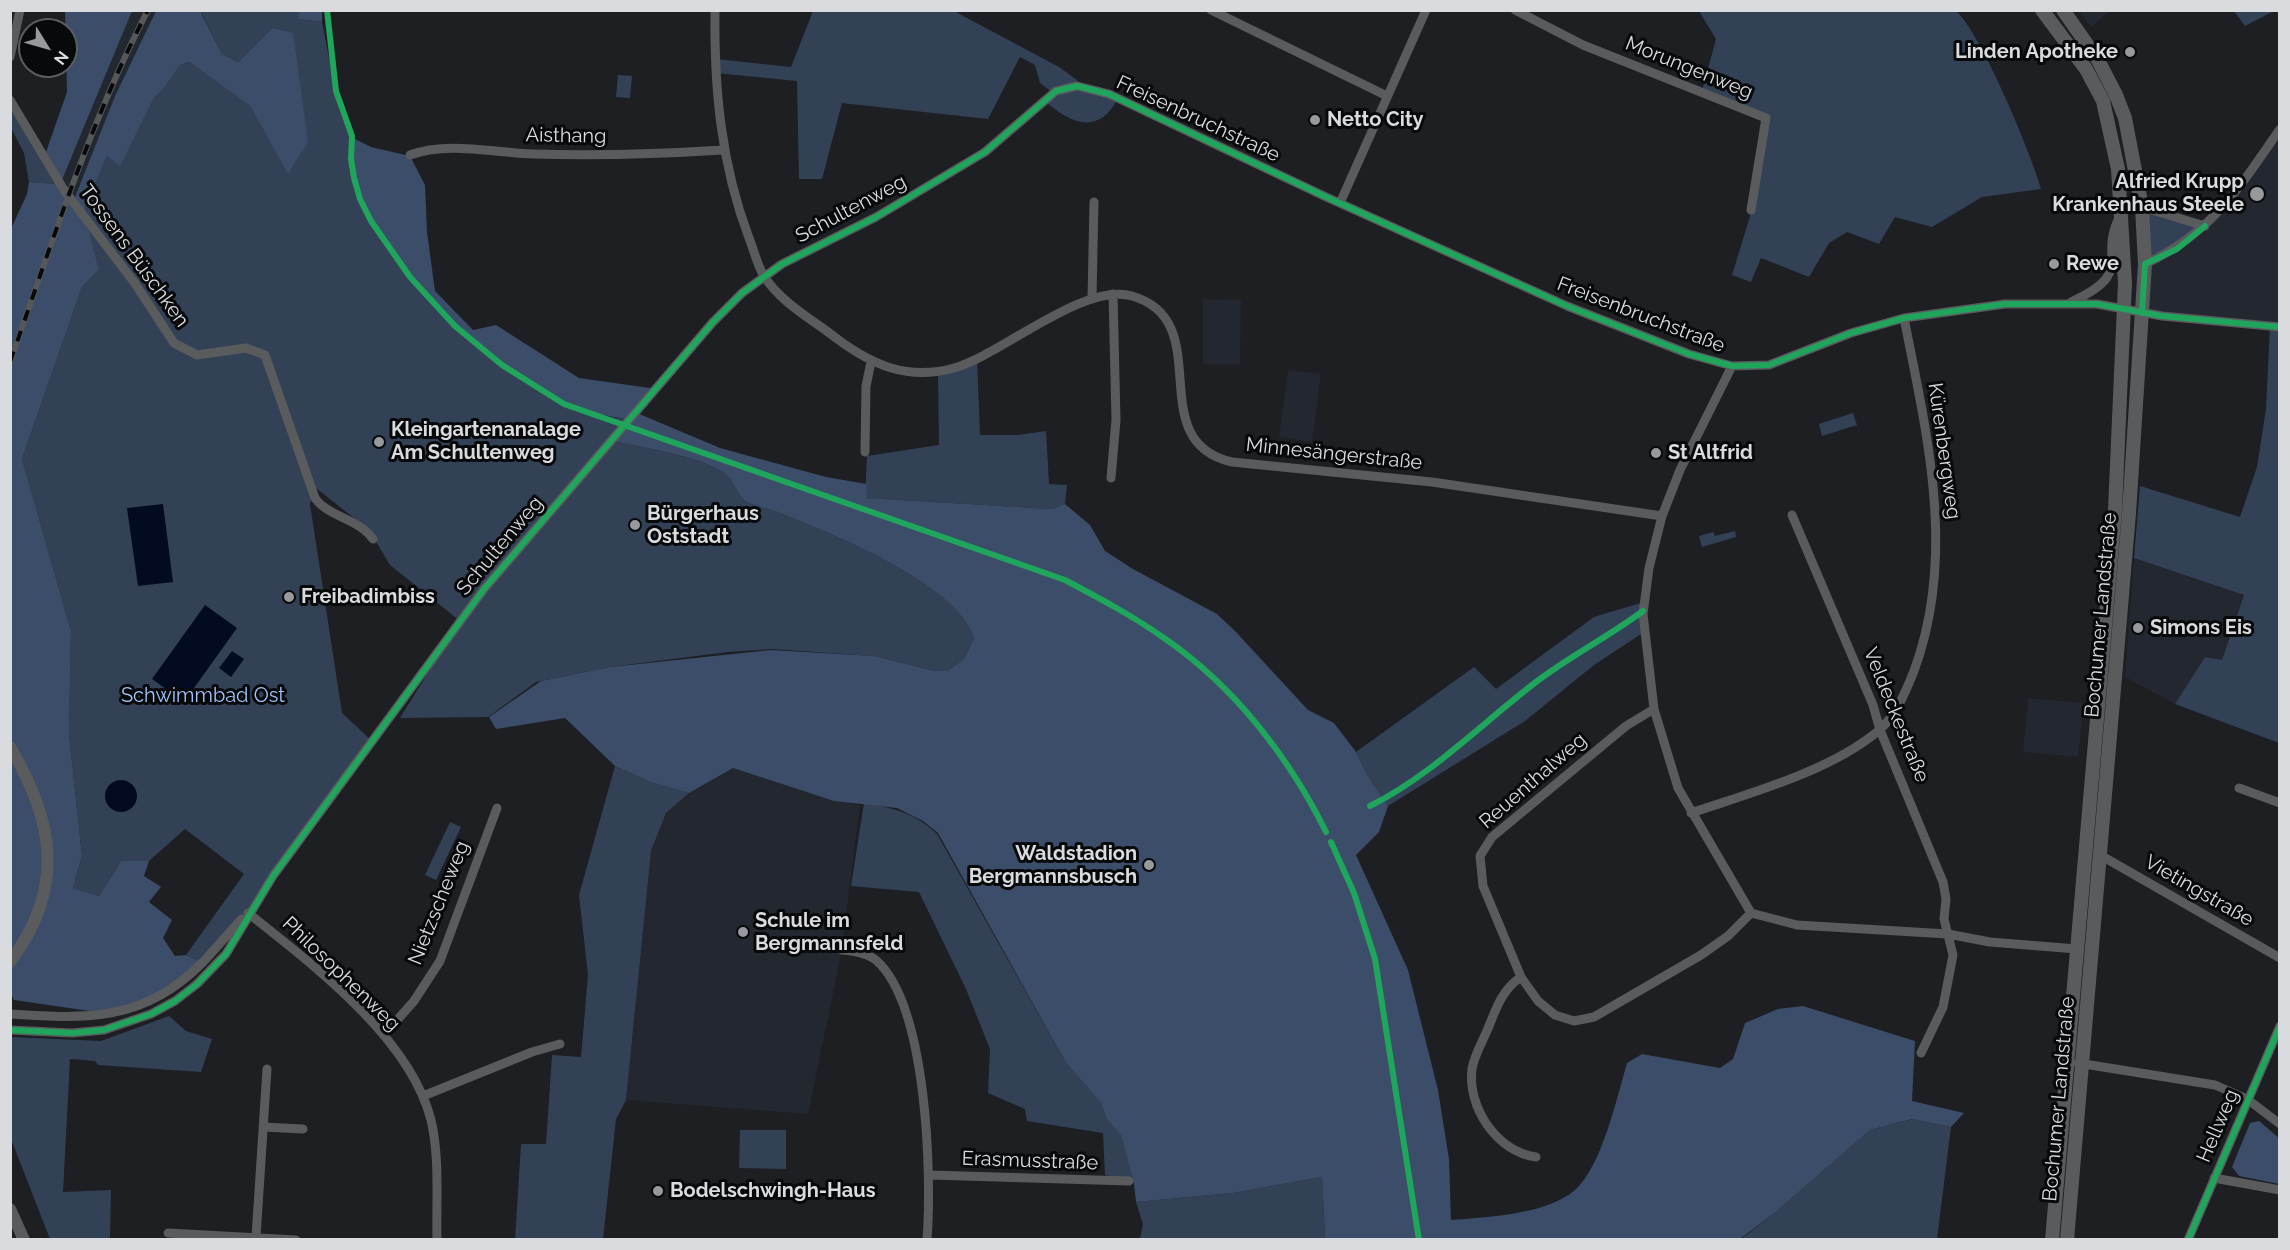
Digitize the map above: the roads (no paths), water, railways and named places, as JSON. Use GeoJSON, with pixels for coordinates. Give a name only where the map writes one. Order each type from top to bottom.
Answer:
{"type":"FeatureCollection","features":[{"type":"Feature","properties":{"kind":"main road","name":"Bochumer Landstraße"},"geometry":{"type":"LineString","coordinates":[[2042,10],[2086,69],[2103,101],[2115,148],[2121,213],[2124,310],[2115,510],[2052,1239]]}},
{"type":"Feature","properties":{"kind":"main road","name":"Bochumer Landstraße"},"geometry":{"type":"LineString","coordinates":[[2063,10],[2098,60],[2116,95],[2129,131],[2142,207],[2145,264],[2100,855],[2067,1239]]}},
{"type":"Feature","properties":{"kind":"street"},"geometry":{"type":"LineString","coordinates":[[10,57],[20,10]]}},
{"type":"Feature","properties":{"kind":"street"},"geometry":{"type":"LineString","coordinates":[[715,10],[716,77],[723,150],[743,221],[764,276]]}},
{"type":"Feature","properties":{"kind":"street"},"geometry":{"type":"LineString","coordinates":[[1211,10],[1387,96]]}},
{"type":"Feature","properties":{"kind":"street"},"geometry":{"type":"LineString","coordinates":[[1340,203],[1426,10]]}},
{"type":"Feature","properties":{"kind":"street","name":"Morungenweg"},"geometry":{"type":"LineString","coordinates":[[1515,10],[1583,45],[1766,118],[1751,210]]}},
{"type":"Feature","properties":{"kind":"street","name":"Freisenbruchstraße"},"geometry":{"type":"LineString","coordinates":[[1061,89],[1088,87],[1109,94],[1340,203],[1567,306],[1689,354],[1732,366],[1769,365],[1851,333],[1904,318],[2005,304],[2097,304],[2142,313],[2280,327]]}},
{"type":"Feature","properties":{"kind":"street","name":"Schultenweg"},"geometry":{"type":"LineString","coordinates":[[10,1014],[75,1018],[106,1015],[145,1003],[168,990],[202,963],[248,913],[405,694],[498,572],[671,374],[713,322],[764,276],[800,254],[876,217],[985,152],[1044,100],[1061,89]]}},
{"type":"Feature","properties":{"kind":"street","name":"Tossens Büschken"},"geometry":{"type":"LineString","coordinates":[[10,100],[64,190],[134,282],[174,343],[196,355],[246,348],[265,356],[315,498],[325,507],[357,522],[373,539]]}},
{"type":"Feature","properties":{"kind":"street"},"geometry":{"type":"LineString","coordinates":[[2145,264],[2176,249],[2205,226],[2247,177],[2280,129]]}},
{"type":"Feature","properties":{"kind":"street","name":"Aisthang"},"geometry":{"type":"LineString","coordinates":[[410,155],[438,148],[588,155],[723,150]]}},
{"type":"Feature","properties":{"kind":"street"},"geometry":{"type":"LineString","coordinates":[[1092,298],[1094,202]]}},
{"type":"Feature","properties":{"kind":"street"},"geometry":{"type":"LineString","coordinates":[[2142,207],[2205,226]]}},
{"type":"Feature","properties":{"kind":"street","name":"Bochumer Landstraße"},"geometry":{"type":"LineString","coordinates":[[2067,304],[2087,294],[2110,276],[2113,269],[2114,227],[2121,213]]}},
{"type":"Feature","properties":{"kind":"street","name":"Minnesängerstraße"},"geometry":{"type":"LineString","coordinates":[[764,276],[782,296],[871,362],[916,372],[956,367],[1092,298],[1124,294],[1146,301],[1171,326],[1177,346],[1187,428],[1198,444],[1215,457],[1232,462],[1432,482],[1662,516]]}},
{"type":"Feature","properties":{"kind":"street"},"geometry":{"type":"LineString","coordinates":[[1111,478],[1116,420],[1113,294]]}},
{"type":"Feature","properties":{"kind":"street","name":"Kürenbergweg"},"geometry":{"type":"LineString","coordinates":[[1691,813],[1797,775],[1863,743],[1880,730],[1906,692],[1923,647],[1930,619],[1938,537],[1933,472],[1904,318]]}},
{"type":"Feature","properties":{"kind":"street"},"geometry":{"type":"LineString","coordinates":[[866,452],[866,386],[871,362]]}},
{"type":"Feature","properties":{"kind":"street"},"geometry":{"type":"LineString","coordinates":[[1732,366],[1680,470],[1662,516],[1643,611],[1654,709],[1678,788],[1691,813],[1751,913],[1797,925],[1948,934],[1990,942],[2077,950]]}},
{"type":"Feature","properties":{"kind":"street","name":"Veldeckestraße"},"geometry":{"type":"LineString","coordinates":[[1792,515],[1938,865],[1946,899],[1944,919],[1953,955],[1943,1007],[1921,1053]]}},
{"type":"Feature","properties":{"kind":"street","name":"Reuenthalweg"},"geometry":{"type":"LineString","coordinates":[[1654,709],[1626,726],[1492,837],[1480,856],[1483,886],[1521,977],[1538,1001],[1555,1015],[1574,1021],[1594,1017],[1701,955],[1728,936],[1751,913]]}},
{"type":"Feature","properties":{"kind":"street"},"geometry":{"type":"LineString","coordinates":[[10,747],[27,774],[39,809],[49,861],[49,881],[43,901],[31,930],[10,962]]}},
{"type":"Feature","properties":{"kind":"street"},"geometry":{"type":"LineString","coordinates":[[2239,788],[2280,802]]}},
{"type":"Feature","properties":{"kind":"street","name":"Nietzscheweg"},"geometry":{"type":"LineString","coordinates":[[384,1035],[414,1001],[440,961],[497,808]]}},
{"type":"Feature","properties":{"kind":"street","name":"Vietingstraße"},"geometry":{"type":"LineString","coordinates":[[2100,855],[2280,958]]}},
{"type":"Feature","properties":{"kind":"street","name":"Schultenweg"},"geometry":{"type":"LineString","coordinates":[[10,1030],[72,1033],[104,1030],[151,1014],[175,1001],[214,968],[233,946],[248,913]]}},
{"type":"Feature","properties":{"kind":"street","name":"Philosophenweg"},"geometry":{"type":"LineString","coordinates":[[248,913],[312,966],[384,1035],[423,1096],[431,1122],[436,1162],[436,1239]]}},
{"type":"Feature","properties":{"kind":"street"},"geometry":{"type":"LineString","coordinates":[[842,950],[859,952],[875,959],[888,973],[903,1006],[916,1053],[930,1175],[927,1239]]}},
{"type":"Feature","properties":{"kind":"street"},"geometry":{"type":"LineString","coordinates":[[1521,977],[1509,985],[1499,1000],[1472,1067],[1472,1090],[1477,1108],[1490,1128],[1522,1155],[1536,1156]]}},
{"type":"Feature","properties":{"kind":"street","name":"Hellweg"},"geometry":{"type":"LineString","coordinates":[[2188,1239],[2280,1026]]}},
{"type":"Feature","properties":{"kind":"street"},"geometry":{"type":"LineString","coordinates":[[423,1096],[532,1052],[560,1044]]}},
{"type":"Feature","properties":{"kind":"street"},"geometry":{"type":"LineString","coordinates":[[2067,1063],[2215,1085],[2247,1100],[2280,1124]]}},
{"type":"Feature","properties":{"kind":"street"},"geometry":{"type":"LineString","coordinates":[[256,1237],[267,1069]]}},
{"type":"Feature","properties":{"kind":"street"},"geometry":{"type":"LineString","coordinates":[[263,1127],[303,1129]]}},
{"type":"Feature","properties":{"kind":"street","name":"Erasmusstraße"},"geometry":{"type":"LineString","coordinates":[[930,1175],[1129,1182]]}},
{"type":"Feature","properties":{"kind":"street"},"geometry":{"type":"LineString","coordinates":[[2214,1178],[2280,1190]]}},
{"type":"Feature","properties":{"kind":"street"},"geometry":{"type":"LineString","coordinates":[[10,1209],[24,1239]]}},
{"type":"Feature","properties":{"kind":"street"},"geometry":{"type":"LineString","coordinates":[[168,1233],[296,1239]]}},
{"type":"Feature","properties":{"kind":"railway"},"geometry":{"type":"LineString","coordinates":[[10,362],[90,139],[127,52],[148,10]]}},
{"type":"Feature","properties":{"kind":"place","name":"Linden Apotheke"},"geometry":{"type":"Point","coordinates":[2130,52]}},
{"type":"Feature","properties":{"kind":"place","name":"Netto City"},"geometry":{"type":"Point","coordinates":[1315,120]}},
{"type":"Feature","properties":{"kind":"place","name":"Alfried Krupp Krankenhaus Steele"},"geometry":{"type":"Point","coordinates":[2257,194]}},
{"type":"Feature","properties":{"kind":"place","name":"Rewe"},"geometry":{"type":"Point","coordinates":[2054,264]}},
{"type":"Feature","properties":{"kind":"place","name":"Kleingartenanalage Am Schultenweg"},"geometry":{"type":"Point","coordinates":[379,442]}},
{"type":"Feature","properties":{"kind":"place","name":"St Altfrid"},"geometry":{"type":"Point","coordinates":[1656,453]}},
{"type":"Feature","properties":{"kind":"place","name":"Bürgerhaus Oststadt"},"geometry":{"type":"Point","coordinates":[635,525]}},
{"type":"Feature","properties":{"kind":"place","name":"Freibadimbiss"},"geometry":{"type":"Point","coordinates":[289,597]}},
{"type":"Feature","properties":{"kind":"place","name":"Simons Eis"},"geometry":{"type":"Point","coordinates":[2138,628]}},
{"type":"Feature","properties":{"kind":"place","name":"Waldstadion Bergmannsbusch"},"geometry":{"type":"Point","coordinates":[1149,865]}},
{"type":"Feature","properties":{"kind":"place","name":"Schule im Bergmannsfeld"},"geometry":{"type":"Point","coordinates":[743,932]}},
{"type":"Feature","properties":{"kind":"place","name":"Bodelschwingh-Haus"},"geometry":{"type":"Point","coordinates":[658,1191]}},
{"type":"Feature","properties":{"kind":"park label","name":"Schwimmbad Ost"},"geometry":{"type":"Point","coordinates":[203,696]}}]}
